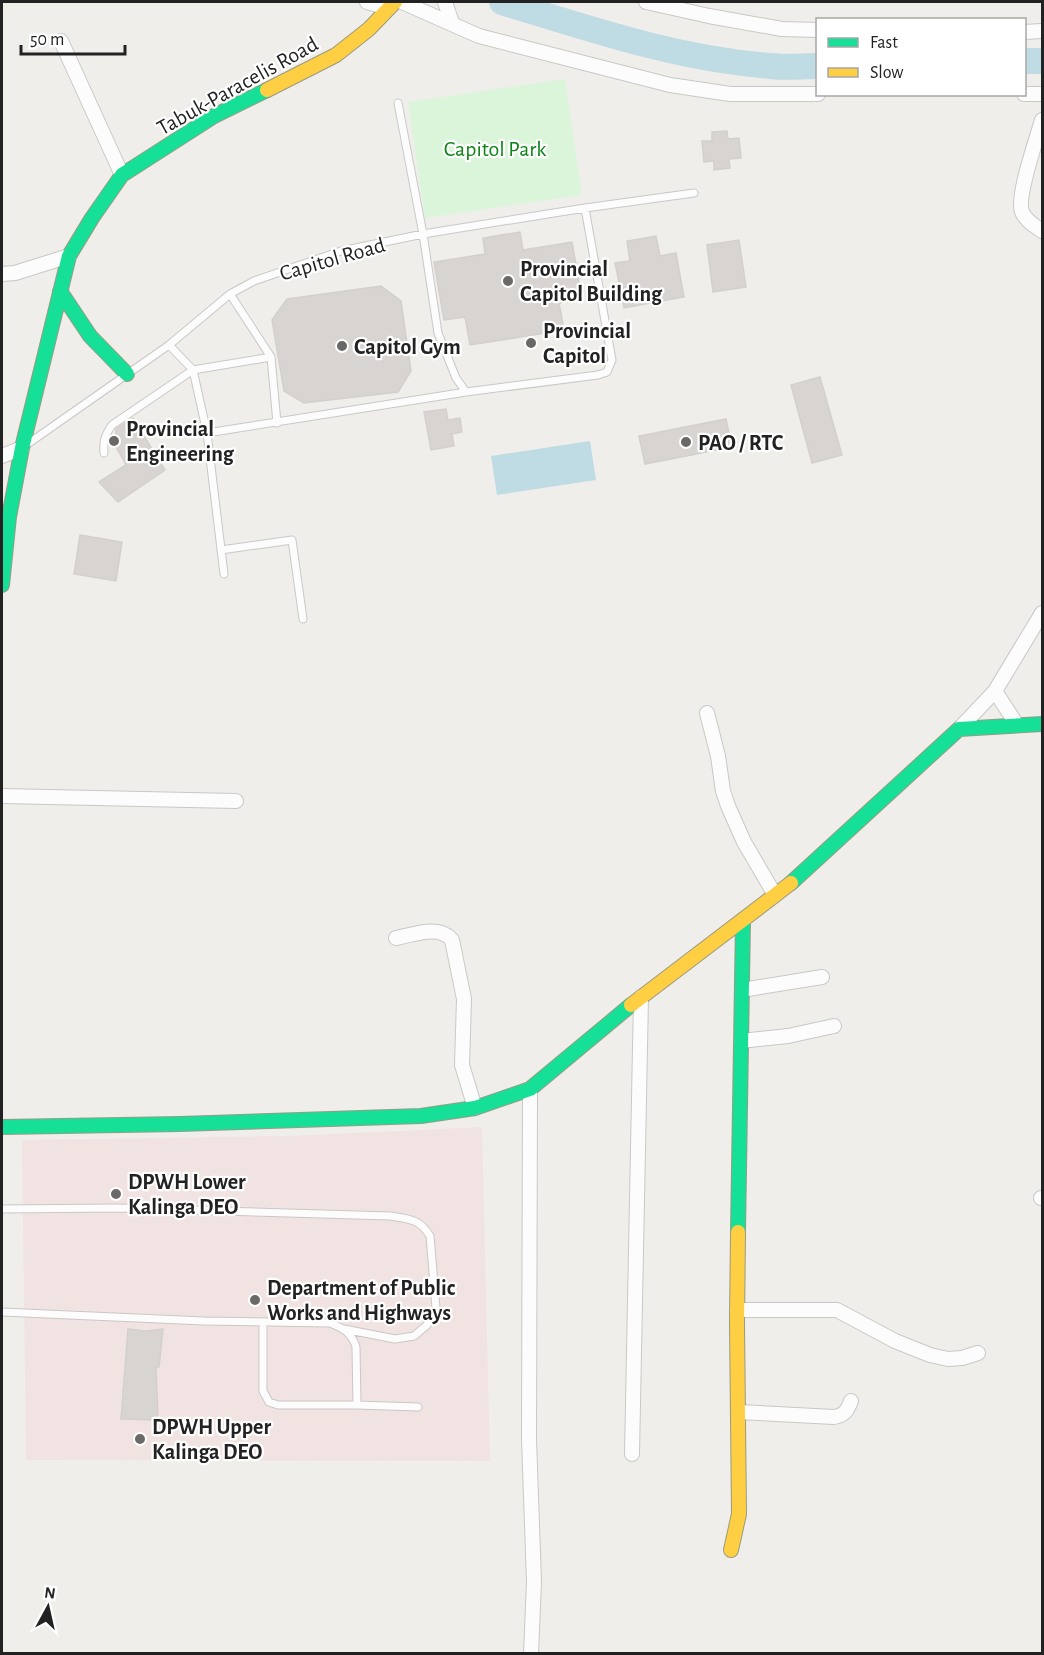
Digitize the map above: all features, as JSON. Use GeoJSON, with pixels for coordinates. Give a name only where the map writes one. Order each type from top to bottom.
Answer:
{"type":"FeatureCollection","features":[{"type":"Feature","properties":{"kind":"street"},"geometry":{"type":"LineString","coordinates":[[367,2],[392,5]]}},
{"type":"Feature","properties":{"kind":"street"},"geometry":{"type":"LineString","coordinates":[[402,2],[479,36],[670,85],[730,94],[816,94]]}},
{"type":"Feature","properties":{"kind":"street"},"geometry":{"type":"LineString","coordinates":[[445,2],[452,23]]}},
{"type":"Feature","properties":{"kind":"street"},"geometry":{"type":"LineString","coordinates":[[646,2],[709,16],[783,28],[816,30]]}},
{"type":"Feature","properties":{"kind":"street","name":"Tabuk-Paracelis Road"},"geometry":{"type":"LineString","coordinates":[[2,585],[9,517],[22,448],[60,291],[69,256],[92,218],[122,175],[214,116],[336,55],[369,29],[392,5]]}},
{"type":"Feature","properties":{"kind":"street"},"geometry":{"type":"LineString","coordinates":[[1026,32],[1042,31]]}},
{"type":"Feature","properties":{"kind":"street"},"geometry":{"type":"LineString","coordinates":[[61,41],[122,175]]}},
{"type":"Feature","properties":{"kind":"street"},"geometry":{"type":"LineString","coordinates":[[1026,94],[1042,94]]}},
{"type":"Feature","properties":{"kind":"street"},"geometry":{"type":"LineString","coordinates":[[1042,120],[1021,197],[1022,211],[1029,222],[1042,231]]}},
{"type":"Feature","properties":{"kind":"street"},"geometry":{"type":"LineString","coordinates":[[2,273],[15,273],[69,256]]}},
{"type":"Feature","properties":{"kind":"street"},"geometry":{"type":"LineString","coordinates":[[60,291],[90,336],[127,374]]}},
{"type":"Feature","properties":{"kind":"street"},"geometry":{"type":"LineString","coordinates":[[2,456],[22,448]]}},
{"type":"Feature","properties":{"kind":"street"},"geometry":{"type":"LineString","coordinates":[[2,1127],[421,1116],[475,1108],[530,1089],[641,997],[775,895],[959,729],[995,691],[1042,613]]}},
{"type":"Feature","properties":{"kind":"street"},"geometry":{"type":"LineString","coordinates":[[995,691],[1017,724]]}},
{"type":"Feature","properties":{"kind":"street"},"geometry":{"type":"LineString","coordinates":[[707,713],[717,749],[723,791],[728,806],[739,833],[775,895]]}},
{"type":"Feature","properties":{"kind":"street"},"geometry":{"type":"LineString","coordinates":[[959,729],[1042,724]]}},
{"type":"Feature","properties":{"kind":"street"},"geometry":{"type":"LineString","coordinates":[[2,796],[236,801]]}},
{"type":"Feature","properties":{"kind":"street"},"geometry":{"type":"LineString","coordinates":[[731,1550],[739,1514],[737,1310],[743,920]]}},
{"type":"Feature","properties":{"kind":"street"},"geometry":{"type":"LineString","coordinates":[[396,938],[435,931],[447,934],[452,940],[464,999],[462,1065],[475,1108]]}},
{"type":"Feature","properties":{"kind":"street"},"geometry":{"type":"LineString","coordinates":[[742,990],[822,977]]}},
{"type":"Feature","properties":{"kind":"street"},"geometry":{"type":"LineString","coordinates":[[632,1454],[641,997]]}},
{"type":"Feature","properties":{"kind":"street"},"geometry":{"type":"LineString","coordinates":[[741,1041],[788,1036],[834,1026]]}},
{"type":"Feature","properties":{"kind":"street"},"geometry":{"type":"LineString","coordinates":[[530,1089],[529,1440],[534,1582],[531,1653]]}},
{"type":"Feature","properties":{"kind":"street"},"geometry":{"type":"LineString","coordinates":[[737,1310],[837,1310],[895,1341],[930,1355],[948,1359],[978,1353]]}},
{"type":"Feature","properties":{"kind":"street"},"geometry":{"type":"LineString","coordinates":[[738,1412],[834,1417],[843,1415],[851,1401]]}},
{"type":"Feature","properties":{"kind":"lane"},"geometry":{"type":"LineString","coordinates":[[398,103],[423,234],[438,333],[456,378],[466,392]]}},
{"type":"Feature","properties":{"kind":"lane","name":"Capitol Road"},"geometry":{"type":"LineString","coordinates":[[22,448],[169,345],[230,294],[254,281],[341,251],[423,234],[694,193]]}},
{"type":"Feature","properties":{"kind":"lane"},"geometry":{"type":"LineString","coordinates":[[207,432],[607,372],[612,360],[585,208]]}},
{"type":"Feature","properties":{"kind":"lane"},"geometry":{"type":"LineString","coordinates":[[230,294],[271,357],[277,423]]}},
{"type":"Feature","properties":{"kind":"lane"},"geometry":{"type":"LineString","coordinates":[[169,345],[193,369],[207,432],[224,574]]}},
{"type":"Feature","properties":{"kind":"lane"},"geometry":{"type":"LineString","coordinates":[[104,453],[105,434],[112,425],[193,369],[271,357]]}},
{"type":"Feature","properties":{"kind":"lane"},"geometry":{"type":"LineString","coordinates":[[221,550],[292,540],[303,619]]}},
{"type":"Feature","properties":{"kind":"lane"},"geometry":{"type":"LineString","coordinates":[[2,1209],[117,1208],[390,1216],[411,1219],[424,1226],[430,1236],[436,1308],[427,1325],[414,1336],[395,1339],[344,1329],[330,1323],[2,1312]]}},
{"type":"Feature","properties":{"kind":"lane"},"geometry":{"type":"LineString","coordinates":[[263,1322],[264,1391],[265,1398],[269,1402],[278,1405],[418,1407]]}},
{"type":"Feature","properties":{"kind":"lane"},"geometry":{"type":"LineString","coordinates":[[344,1329],[354,1339],[356,1347],[357,1405]]}},
{"type":"Feature","properties":{"kind":"shaded area","name":"Department of Public Works and Highways"},"geometry":{"type":"Polygon","coordinates":[[[482,1127],[490,1461],[26,1460],[22,1140],[291,1136],[482,1127]]]}},
{"type":"Feature","properties":{"kind":"green space","name":"Capitol Park"},"geometry":{"type":"Polygon","coordinates":[[[565,79],[582,195],[425,218],[408,102],[565,79]]]}},
{"type":"Feature","properties":{"kind":"water"},"geometry":{"type":"Polygon","coordinates":[[[590,441],[596,480],[497,495],[491,456],[590,441]]]}},
{"type":"Feature","properties":{"kind":"building"},"geometry":{"type":"Polygon","coordinates":[[[727,131],[728,139],[739,138],[741,158],[729,159],[730,168],[714,170],[714,161],[704,162],[702,141],[712,141],[712,132],[727,131]]]}},
{"type":"Feature","properties":{"kind":"building","name":"Provincial Capitol Building"},"geometry":{"type":"Polygon","coordinates":[[[520,232],[523,250],[572,242],[582,299],[559,303],[564,330],[470,345],[465,317],[444,320],[434,262],[485,254],[483,238],[520,232]]]}},
{"type":"Feature","properties":{"kind":"building"},"geometry":{"type":"Polygon","coordinates":[[[656,236],[660,256],[676,253],[684,297],[624,308],[615,263],[630,261],[627,241],[656,236]]]}},
{"type":"Feature","properties":{"kind":"building"},"geometry":{"type":"Polygon","coordinates":[[[739,240],[746,287],[713,292],[707,245],[739,240]]]}},
{"type":"Feature","properties":{"kind":"building","name":"Capitol Gym"},"geometry":{"type":"Polygon","coordinates":[[[381,286],[401,301],[411,371],[398,392],[304,403],[284,391],[272,320],[287,299],[381,286]]]}},
{"type":"Feature","properties":{"kind":"building"},"geometry":{"type":"Polygon","coordinates":[[[820,377],[842,455],[812,463],[791,385],[820,377]]]}},
{"type":"Feature","properties":{"kind":"building"},"geometry":{"type":"Polygon","coordinates":[[[446,409],[448,420],[460,418],[462,432],[452,434],[454,446],[431,450],[424,412],[446,409]]]}},
{"type":"Feature","properties":{"kind":"building"},"geometry":{"type":"Polygon","coordinates":[[[133,418],[165,470],[118,502],[99,482],[126,465],[115,445],[116,429],[133,418]]]}},
{"type":"Feature","properties":{"kind":"building","name":"PAO / RTC"},"geometry":{"type":"Polygon","coordinates":[[[726,419],[732,447],[645,464],[639,436],[726,419]]]}},
{"type":"Feature","properties":{"kind":"building"},"geometry":{"type":"Polygon","coordinates":[[[80,535],[122,542],[116,581],[74,574],[80,535]]]}},
{"type":"Feature","properties":{"kind":"building"},"geometry":{"type":"Polygon","coordinates":[[[128,1329],[146,1331],[163,1329],[159,1367],[156,1367],[158,1420],[121,1419],[128,1329]]]}},
{"type":"Feature","properties":{"kind":"waterway"},"geometry":{"type":"LineString","coordinates":[[502,2],[635,42],[702,57],[777,67],[816,66]]}},
{"type":"Feature","properties":{"kind":"waterway"},"geometry":{"type":"LineString","coordinates":[[1026,61],[1042,61]]}},
{"type":"Feature","properties":{"kind":"traffic: fast"},"geometry":{"type":"LineString","coordinates":[[2,585],[9,517],[22,448],[69,256],[122,175],[214,116],[267,90]]}},
{"type":"Feature","properties":{"kind":"traffic: fast"},"geometry":{"type":"LineString","coordinates":[[60,291],[90,336],[127,374]]}},
{"type":"Feature","properties":{"kind":"traffic: fast"},"geometry":{"type":"LineString","coordinates":[[791,883],[959,729],[1042,724]]}},
{"type":"Feature","properties":{"kind":"traffic: fast"},"geometry":{"type":"LineString","coordinates":[[738,1232],[743,920]]}},
{"type":"Feature","properties":{"kind":"traffic: fast"},"geometry":{"type":"LineString","coordinates":[[2,1127],[421,1116],[475,1108],[530,1089],[631,1005]]}},
{"type":"Feature","properties":{"kind":"traffic: slow"},"geometry":{"type":"LineString","coordinates":[[267,90],[336,55],[369,29],[395,2]]}},
{"type":"Feature","properties":{"kind":"traffic: slow"},"geometry":{"type":"LineString","coordinates":[[631,1005],[791,883]]}},
{"type":"Feature","properties":{"kind":"traffic: slow"},"geometry":{"type":"LineString","coordinates":[[731,1550],[739,1514],[738,1232]]}},
{"type":"Feature","properties":{"kind":"place","name":"Provincial Capitol Building"},"geometry":{"type":"Point","coordinates":[508,281]}},
{"type":"Feature","properties":{"kind":"place","name":"Provincial Capitol"},"geometry":{"type":"Point","coordinates":[531,343]}},
{"type":"Feature","properties":{"kind":"place","name":"Capitol Gym"},"geometry":{"type":"Point","coordinates":[342,346]}},
{"type":"Feature","properties":{"kind":"place","name":"Provincial Engineering"},"geometry":{"type":"Point","coordinates":[114,441]}},
{"type":"Feature","properties":{"kind":"place","name":"PAO / RTC"},"geometry":{"type":"Point","coordinates":[686,442]}},
{"type":"Feature","properties":{"kind":"place","name":"DPWH Lower Kalinga DEO"},"geometry":{"type":"Point","coordinates":[116,1194]}},
{"type":"Feature","properties":{"kind":"place","name":"Department of Public Works and Highways"},"geometry":{"type":"Point","coordinates":[255,1300]}},
{"type":"Feature","properties":{"kind":"place","name":"DPWH Upper Kalinga DEO"},"geometry":{"type":"Point","coordinates":[140,1439]}}]}
